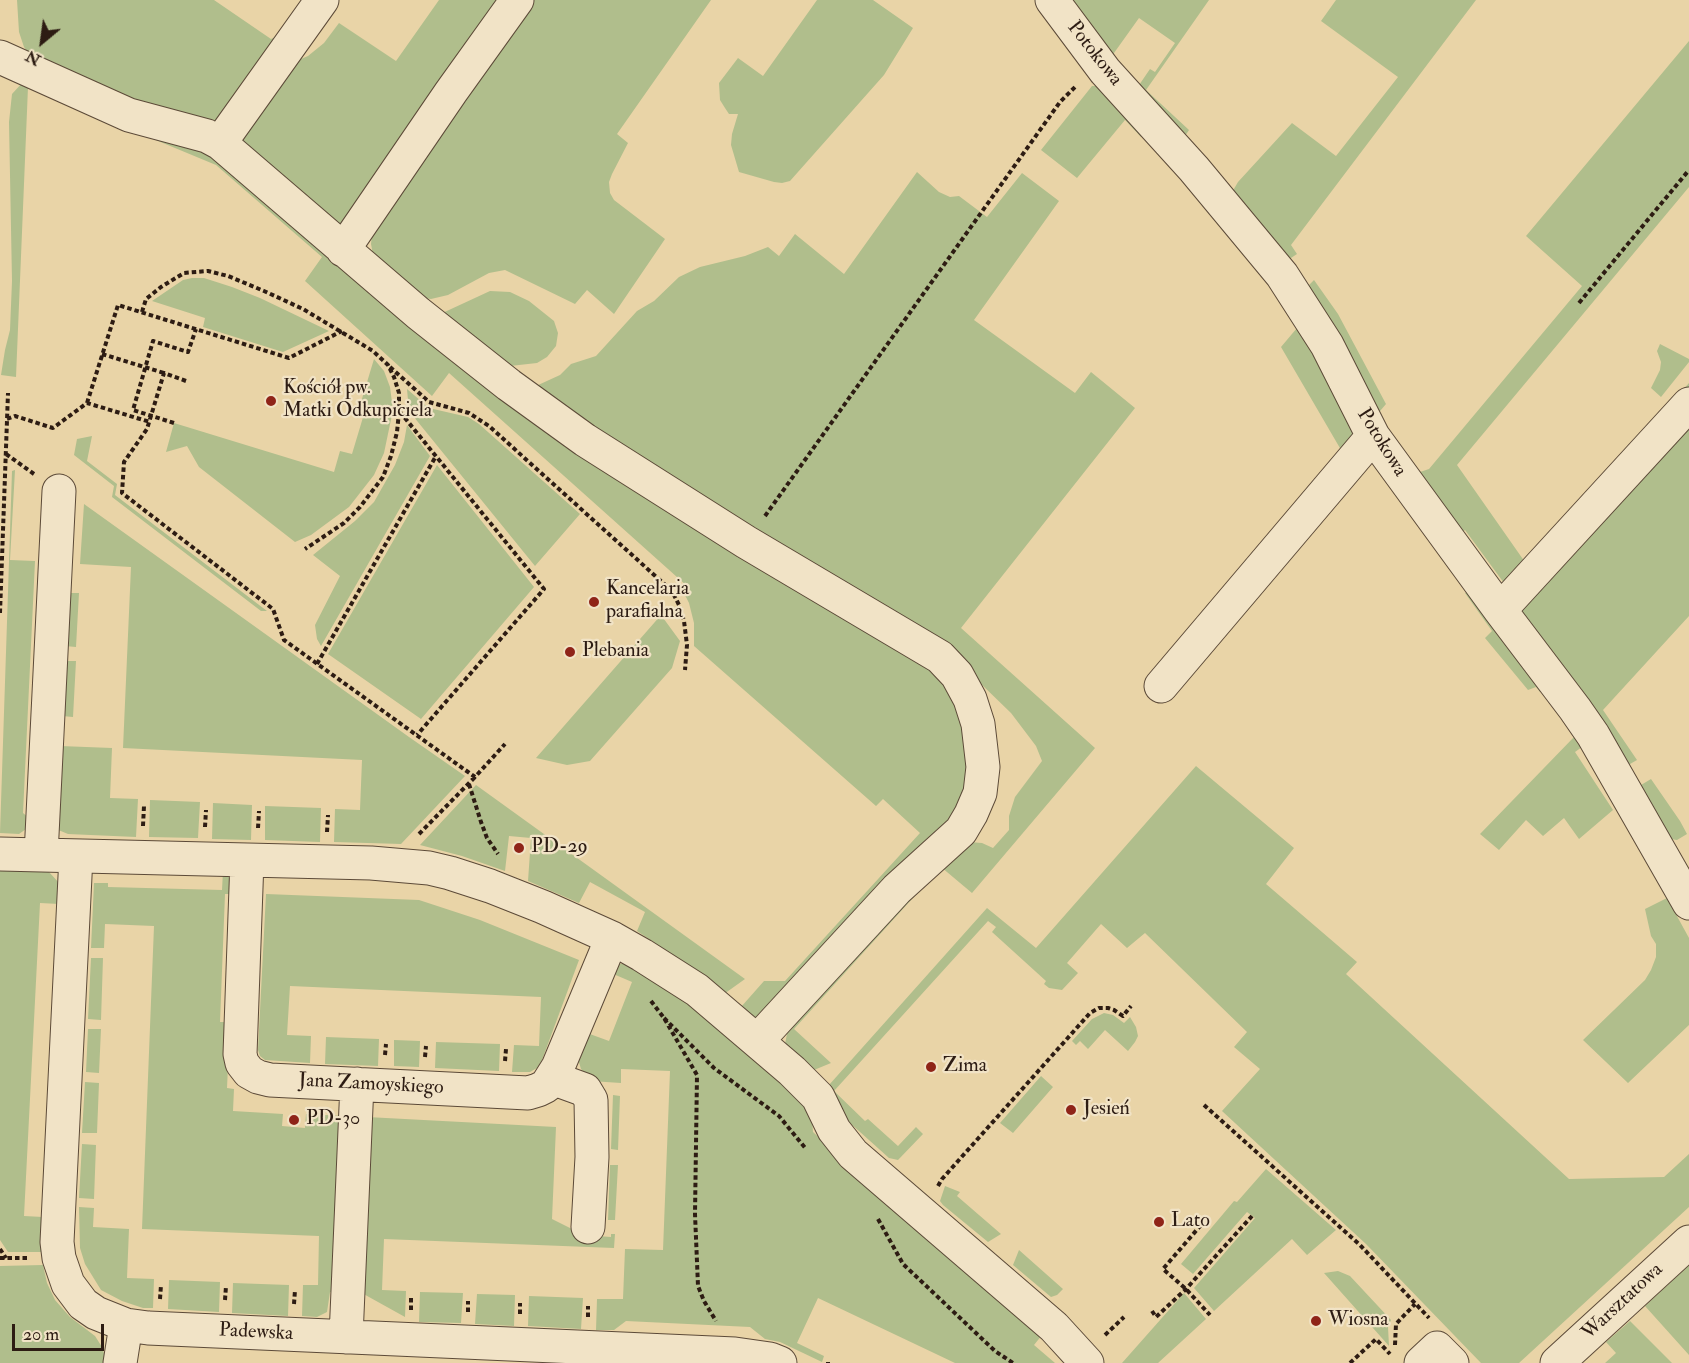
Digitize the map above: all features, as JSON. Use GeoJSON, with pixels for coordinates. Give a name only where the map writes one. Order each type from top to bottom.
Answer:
{"type":"FeatureCollection","features":[{"type":"Feature","properties":{"kind":"street"},"geometry":{"type":"LineString","coordinates":[[220,143],[322,0]]}},
{"type":"Feature","properties":{"kind":"street"},"geometry":{"type":"LineString","coordinates":[[343,250],[517,0]]}},
{"type":"Feature","properties":{"kind":"street","name":"Potokowa"},"geometry":{"type":"LineString","coordinates":[[1052,0],[1099,64],[1194,169],[1282,275],[1327,345],[1373,436],[1593,735],[1689,903]]}},
{"type":"Feature","properties":{"kind":"street"},"geometry":{"type":"LineString","coordinates":[[0,57],[129,115],[207,136],[220,143],[343,250],[537,406],[585,440],[746,542],[940,657],[957,675],[970,699],[978,724],[983,767],[980,793],[960,831],[897,889],[757,1041]]}},
{"type":"Feature","properties":{"kind":"street"},"geometry":{"type":"LineString","coordinates":[[1500,610],[1689,404]]}},
{"type":"Feature","properties":{"kind":"street"},"geometry":{"type":"LineString","coordinates":[[1161,686],[1373,436]]}},
{"type":"Feature","properties":{"kind":"street"},"geometry":{"type":"LineString","coordinates":[[42,855],[59,491]]}},
{"type":"Feature","properties":{"kind":"street"},"geometry":{"type":"LineString","coordinates":[[0,854],[370,863],[429,868],[490,886],[612,938],[697,990],[812,1090],[818,1096],[840,1139],[853,1154],[1054,1327],[1087,1363]]}},
{"type":"Feature","properties":{"kind":"street","name":"Padewska"},"geometry":{"type":"LineString","coordinates":[[76,856],[57,1227],[59,1258],[68,1284],[83,1304],[103,1316],[126,1325],[735,1354],[770,1359],[780,1363]]}},
{"type":"Feature","properties":{"kind":"street","name":"Jana Zamoyskiego"},"geometry":{"type":"LineString","coordinates":[[247,860],[240,1054],[242,1063],[258,1077],[270,1080],[528,1093],[546,1086],[552,1078]]}},
{"type":"Feature","properties":{"kind":"street"},"geometry":{"type":"LineString","coordinates":[[588,1227],[591,1100],[585,1090],[552,1078],[612,938]]}},
{"type":"Feature","properties":{"kind":"street"},"geometry":{"type":"LineString","coordinates":[[346,1337],[357,1084]]}},
{"type":"Feature","properties":{"kind":"street","name":"Warsztatowa"},"geometry":{"type":"LineString","coordinates":[[1557,1363],[1689,1242]]}},
{"type":"Feature","properties":{"kind":"street"},"geometry":{"type":"LineString","coordinates":[[120,1363],[126,1325]]}},
{"type":"Feature","properties":{"kind":"street"},"geometry":{"type":"LineString","coordinates":[[1421,1363],[1437,1348],[1452,1363]]}},
{"type":"Feature","properties":{"kind":"path"},"geometry":{"type":"LineString","coordinates":[[746,542],[1060,102],[1099,64]]}},
{"type":"Feature","properties":{"kind":"path"},"geometry":{"type":"LineString","coordinates":[[1579,303],[1689,170]]}},
{"type":"Feature","properties":{"kind":"path"},"geometry":{"type":"LineString","coordinates":[[142,312],[146,299],[184,273],[208,271],[228,276],[264,291],[342,331],[374,351],[429,402],[469,413],[489,426],[672,591],[684,621],[687,645],[685,670]]}},
{"type":"Feature","properties":{"kind":"path"},"geometry":{"type":"LineString","coordinates":[[7,419],[15,416],[53,428],[87,403],[118,305],[289,358],[342,331]]}},
{"type":"Feature","properties":{"kind":"path"},"geometry":{"type":"LineString","coordinates":[[174,423],[133,410],[153,341],[188,352],[196,329]]}},
{"type":"Feature","properties":{"kind":"path"},"geometry":{"type":"LineString","coordinates":[[102,354],[186,381]]}},
{"type":"Feature","properties":{"kind":"path"},"geometry":{"type":"LineString","coordinates":[[305,549],[344,523],[360,507],[383,477],[393,448],[399,412],[399,393],[388,365]]}},
{"type":"Feature","properties":{"kind":"path"},"geometry":{"type":"LineString","coordinates":[[164,373],[147,429],[124,462],[122,493],[273,609],[284,640],[475,777]]}},
{"type":"Feature","properties":{"kind":"path"},"geometry":{"type":"LineString","coordinates":[[0,613],[8,393]]}},
{"type":"Feature","properties":{"kind":"path"},"geometry":{"type":"LineString","coordinates":[[87,403],[150,422]]}},
{"type":"Feature","properties":{"kind":"path"},"geometry":{"type":"LineString","coordinates":[[399,412],[544,589],[417,735]]}},
{"type":"Feature","properties":{"kind":"path"},"geometry":{"type":"LineString","coordinates":[[0,435],[6,435]]}},
{"type":"Feature","properties":{"kind":"path"},"geometry":{"type":"LineString","coordinates":[[317,664],[435,456]]}},
{"type":"Feature","properties":{"kind":"path"},"geometry":{"type":"LineString","coordinates":[[413,840],[505,744]]}},
{"type":"Feature","properties":{"kind":"path"},"geometry":{"type":"LineString","coordinates":[[469,783],[484,830],[499,857]]}},
{"type":"Feature","properties":{"kind":"path"},"geometry":{"type":"LineString","coordinates":[[936,1191],[942,1179],[1090,1013],[1099,1008],[1108,1008],[1123,1017],[1131,1006]]}},
{"type":"Feature","properties":{"kind":"path"},"geometry":{"type":"LineString","coordinates":[[718,1325],[698,1286],[695,1215],[697,1075],[664,1018],[714,1068],[778,1116],[810,1154]]}},
{"type":"Feature","properties":{"kind":"path"},"geometry":{"type":"LineString","coordinates":[[1204,1105],[1360,1245],[1432,1320]]}},
{"type":"Feature","properties":{"kind":"path"},"geometry":{"type":"LineString","coordinates":[[873,1211],[903,1264],[995,1351],[1013,1363]]}},
{"type":"Feature","properties":{"kind":"path"},"geometry":{"type":"LineString","coordinates":[[1152,1311],[1156,1317],[1186,1289],[1252,1216]]}},
{"type":"Feature","properties":{"kind":"path"},"geometry":{"type":"LineString","coordinates":[[1201,1225],[1163,1269],[1210,1315]]}},
{"type":"Feature","properties":{"kind":"path"},"geometry":{"type":"LineString","coordinates":[[0,1250],[6,1258]]}},
{"type":"Feature","properties":{"kind":"path"},"geometry":{"type":"LineString","coordinates":[[0,1258],[27,1258]]}},
{"type":"Feature","properties":{"kind":"path"},"geometry":{"type":"LineString","coordinates":[[1350,1363],[1376,1340],[1394,1358],[1396,1324],[1415,1304]]}},
{"type":"Feature","properties":{"kind":"green space"},"geometry":{"type":"Polygon","coordinates":[[[17,0],[214,0],[271,39],[295,27],[236,108],[213,123],[131,110],[31,57],[24,47],[19,32],[17,0]]]}},
{"type":"Feature","properties":{"kind":"green space"},"geometry":{"type":"Polygon","coordinates":[[[439,0],[507,0],[343,235],[243,155],[241,126],[294,62],[308,56],[324,43],[339,23],[396,61],[439,0]]]}},
{"type":"Feature","properties":{"kind":"green space"},"geometry":{"type":"Polygon","coordinates":[[[526,0],[711,0],[617,134],[628,143],[609,182],[610,193],[614,200],[665,239],[614,314],[587,290],[575,304],[505,270],[489,273],[448,295],[431,299],[415,297],[374,260],[371,244],[373,225],[526,0]]]}},
{"type":"Feature","properties":{"kind":"green space"},"geometry":{"type":"Polygon","coordinates":[[[817,0],[873,0],[913,28],[884,75],[790,181],[774,182],[739,172],[731,145],[738,114],[729,114],[720,100],[719,83],[738,58],[763,76],[817,0]]]}},
{"type":"Feature","properties":{"kind":"green space"},"geometry":{"type":"Polygon","coordinates":[[[1066,0],[1209,0],[1146,90],[1189,130],[1185,136],[1135,91],[1150,69],[1155,72],[1175,43],[1139,18],[1114,53],[1112,62],[1066,0]]]}},
{"type":"Feature","properties":{"kind":"green space"},"geometry":{"type":"Polygon","coordinates":[[[1336,0],[1476,0],[1291,245],[1297,254],[1285,262],[1231,194],[1238,182],[1292,123],[1336,156],[1398,77],[1321,21],[1336,0]]]}},
{"type":"Feature","properties":{"kind":"green space"},"geometry":{"type":"Polygon","coordinates":[[[1689,41],[1689,187],[1457,465],[1527,565],[1565,523],[1565,515],[1579,500],[1584,501],[1689,383],[1689,396],[1529,570],[1521,577],[1504,583],[1465,530],[1457,537],[1404,464],[1407,460],[1417,473],[1429,469],[1582,286],[1526,236],[1689,41]]]}},
{"type":"Feature","properties":{"kind":"green space"},"geometry":{"type":"Polygon","coordinates":[[[23,82],[194,145],[224,162],[330,251],[940,668],[960,708],[970,758],[963,795],[944,829],[757,1027],[741,1007],[764,981],[785,981],[920,833],[883,799],[876,806],[694,646],[694,623],[683,591],[687,586],[449,373],[432,396],[305,281],[322,257],[216,165],[28,87],[16,377],[1,375],[10,330],[12,281],[9,122],[12,94],[23,82]]]}},
{"type":"Feature","properties":{"kind":"green space"},"geometry":{"type":"Polygon","coordinates":[[[1092,86],[1097,86],[1141,132],[1141,137],[1125,120],[1077,178],[1041,150],[1092,86]]]}},
{"type":"Feature","properties":{"kind":"green space"},"geometry":{"type":"Polygon","coordinates":[[[917,172],[939,192],[950,197],[959,196],[987,217],[1022,173],[1059,201],[974,320],[1075,393],[1091,372],[1135,408],[961,628],[1095,748],[972,893],[941,867],[794,1029],[831,1063],[814,1070],[785,1044],[788,1029],[863,935],[969,842],[982,843],[993,848],[1009,830],[1009,816],[1015,797],[1042,761],[1036,746],[1011,713],[946,650],[637,465],[536,386],[560,375],[571,364],[596,356],[637,311],[654,301],[679,277],[700,267],[745,256],[768,247],[779,256],[795,234],[844,274],[917,172]]]}},
{"type":"Feature","properties":{"kind":"green space"},"geometry":{"type":"Polygon","coordinates":[[[204,278],[232,287],[329,331],[283,352],[203,327],[205,318],[152,301],[183,280],[204,278]]]}},
{"type":"Feature","properties":{"kind":"green space"},"geometry":{"type":"Polygon","coordinates":[[[1314,280],[1338,314],[1386,404],[1375,417],[1308,286],[1314,280]]]}},
{"type":"Feature","properties":{"kind":"green space"},"geometry":{"type":"Polygon","coordinates":[[[490,291],[510,292],[529,301],[554,321],[558,333],[556,346],[547,357],[537,363],[510,366],[436,316],[490,291]]]}},
{"type":"Feature","properties":{"kind":"green space"},"geometry":{"type":"Polygon","coordinates":[[[1297,328],[1361,434],[1344,455],[1281,347],[1297,328]]]}},
{"type":"Feature","properties":{"kind":"green space"},"geometry":{"type":"Polygon","coordinates":[[[1660,344],[1689,359],[1661,397],[1651,388],[1660,370],[1661,362],[1657,351],[1660,344]]]}},
{"type":"Feature","properties":{"kind":"green space"},"geometry":{"type":"Polygon","coordinates":[[[374,359],[384,371],[390,387],[393,410],[384,453],[374,475],[349,507],[311,535],[295,542],[199,467],[187,446],[166,452],[174,423],[334,472],[340,451],[352,454],[364,414],[358,412],[374,359]]]}},
{"type":"Feature","properties":{"kind":"green space"},"geometry":{"type":"Polygon","coordinates":[[[407,389],[429,408],[468,417],[479,424],[580,514],[535,566],[409,411],[407,389]]]}},
{"type":"Feature","properties":{"kind":"green space"},"geometry":{"type":"Polygon","coordinates":[[[1689,416],[1689,616],[1603,710],[1637,760],[1623,768],[1514,616],[1689,416]]]}},
{"type":"Feature","properties":{"kind":"green space"},"geometry":{"type":"Polygon","coordinates":[[[407,425],[430,456],[321,646],[317,639],[315,625],[340,576],[313,555],[355,521],[374,502],[395,465],[404,442],[407,425]]]}},
{"type":"Feature","properties":{"kind":"green space"},"geometry":{"type":"Polygon","coordinates":[[[92,436],[87,461],[117,484],[115,495],[267,611],[261,611],[112,497],[114,486],[74,455],[77,439],[92,436]]]}},
{"type":"Feature","properties":{"kind":"green space"},"geometry":{"type":"Polygon","coordinates":[[[437,465],[534,587],[421,719],[328,654],[437,465]]]}},
{"type":"Feature","properties":{"kind":"green space"},"geometry":{"type":"Polygon","coordinates":[[[15,470],[10,560],[35,561],[23,813],[29,818],[26,829],[19,834],[0,833],[12,471],[15,470]]]}},
{"type":"Feature","properties":{"kind":"green space"},"geometry":{"type":"Polygon","coordinates":[[[84,504],[465,776],[401,844],[334,842],[335,809],[360,810],[362,760],[123,748],[131,567],[80,564],[84,504]]]}},
{"type":"Feature","properties":{"kind":"green space"},"geometry":{"type":"Polygon","coordinates":[[[1469,591],[1545,688],[1540,692],[1536,687],[1528,690],[1485,638],[1492,631],[1465,593],[1469,591]]]}},
{"type":"Feature","properties":{"kind":"green space"},"geometry":{"type":"Polygon","coordinates":[[[68,593],[79,593],[76,647],[65,646],[68,593]]]}},
{"type":"Feature","properties":{"kind":"green space"},"geometry":{"type":"Polygon","coordinates":[[[661,615],[680,641],[672,668],[590,761],[567,765],[536,758],[661,615]]]}},
{"type":"Feature","properties":{"kind":"green space"},"geometry":{"type":"Polygon","coordinates":[[[65,661],[76,661],[73,717],[62,716],[65,661]]]}},
{"type":"Feature","properties":{"kind":"green space"},"geometry":{"type":"Polygon","coordinates":[[[1558,705],[1586,744],[1575,752],[1613,810],[1579,839],[1564,818],[1543,836],[1526,820],[1499,850],[1480,834],[1575,736],[1553,708],[1558,705]]]}},
{"type":"Feature","properties":{"kind":"green space"},"geometry":{"type":"Polygon","coordinates":[[[60,746],[112,748],[110,798],[138,799],[136,837],[68,834],[56,829],[60,746]]]}},
{"type":"Feature","properties":{"kind":"green space"},"geometry":{"type":"Polygon","coordinates":[[[1196,766],[1294,848],[1266,884],[1357,962],[1346,974],[1569,1179],[1664,1177],[1689,1154],[1689,1207],[1519,1363],[1481,1363],[1366,1244],[1222,1111],[1260,1069],[1234,1047],[1247,1032],[1145,933],[1127,948],[1101,924],[1067,963],[1078,973],[1062,990],[1049,988],[1044,984],[1046,981],[992,932],[996,927],[988,921],[834,1091],[865,1121],[868,1119],[898,1146],[916,1127],[923,1134],[898,1160],[889,1158],[850,1123],[829,1085],[987,908],[1036,948],[1196,766]]]}},
{"type":"Feature","properties":{"kind":"green space"},"geometry":{"type":"Polygon","coordinates":[[[1651,779],[1687,834],[1677,840],[1670,839],[1641,785],[1651,779]]]}},
{"type":"Feature","properties":{"kind":"green space"},"geometry":{"type":"Polygon","coordinates":[[[476,785],[745,979],[724,994],[652,948],[655,943],[637,931],[645,912],[590,882],[579,903],[528,881],[531,838],[509,836],[505,871],[420,845],[476,785]]]}},
{"type":"Feature","properties":{"kind":"green space"},"geometry":{"type":"Polygon","coordinates":[[[150,800],[200,802],[198,838],[149,837],[150,800]]]}},
{"type":"Feature","properties":{"kind":"green space"},"geometry":{"type":"Polygon","coordinates":[[[213,803],[252,805],[251,840],[212,839],[213,803]]]}},
{"type":"Feature","properties":{"kind":"green space"},"geometry":{"type":"Polygon","coordinates":[[[265,806],[321,808],[320,842],[265,840],[265,806]]]}},
{"type":"Feature","properties":{"kind":"green space"},"geometry":{"type":"Polygon","coordinates":[[[0,868],[49,872],[60,884],[59,904],[40,903],[24,1216],[43,1217],[42,1252],[8,1252],[0,1240],[0,868]]]}},
{"type":"Feature","properties":{"kind":"green space"},"geometry":{"type":"Polygon","coordinates":[[[223,871],[233,880],[234,894],[225,894],[220,1022],[230,1022],[227,1088],[234,1089],[233,1111],[283,1114],[282,1126],[305,1128],[306,1114],[345,1116],[337,1292],[330,1292],[327,1312],[317,1317],[302,1316],[303,1285],[318,1285],[319,1236],[142,1229],[154,926],[105,924],[104,948],[91,948],[94,883],[108,883],[108,887],[222,890],[223,871]]]}},
{"type":"Feature","properties":{"kind":"green space"},"geometry":{"type":"Polygon","coordinates":[[[266,894],[419,900],[480,920],[579,960],[542,1060],[537,1068],[530,1072],[512,1072],[514,1045],[539,1046],[541,997],[290,986],[287,1035],[311,1036],[310,1063],[265,1060],[260,1056],[258,1050],[266,894]]]}},
{"type":"Feature","properties":{"kind":"green space"},"geometry":{"type":"Polygon","coordinates":[[[1667,898],[1689,938],[1689,1025],[1628,1083],[1583,1040],[1645,980],[1651,970],[1656,957],[1656,944],[1651,936],[1645,909],[1667,898]]]}},
{"type":"Feature","properties":{"kind":"green space"},"geometry":{"type":"Polygon","coordinates":[[[91,958],[103,958],[101,1020],[88,1019],[91,958]]]}},
{"type":"Feature","properties":{"kind":"green space"},"geometry":{"type":"Polygon","coordinates":[[[626,963],[652,974],[811,1105],[813,1132],[1042,1335],[1034,1345],[1055,1363],[955,1363],[818,1298],[797,1343],[824,1356],[822,1362],[780,1342],[765,1339],[750,1327],[626,1321],[614,1330],[596,1330],[597,1299],[623,1299],[625,1249],[663,1250],[670,1071],[621,1069],[621,1083],[591,1081],[581,1069],[578,1059],[587,1033],[609,1041],[632,982],[611,973],[620,964],[626,963]]]}},
{"type":"Feature","properties":{"kind":"green space"},"geometry":{"type":"Polygon","coordinates":[[[1104,1013],[1113,1015],[1124,1023],[1130,1017],[1138,1036],[1128,1051],[1105,1030],[1088,1049],[1080,1041],[1076,1045],[1072,1041],[1092,1019],[1104,1013]]]}},
{"type":"Feature","properties":{"kind":"green space"},"geometry":{"type":"Polygon","coordinates":[[[88,1029],[101,1029],[99,1073],[86,1072],[88,1029]]]}},
{"type":"Feature","properties":{"kind":"green space"},"geometry":{"type":"Polygon","coordinates":[[[326,1037],[379,1039],[378,1066],[325,1064],[326,1037]]]}},
{"type":"Feature","properties":{"kind":"green space"},"geometry":{"type":"Polygon","coordinates":[[[394,1040],[420,1041],[419,1067],[394,1066],[394,1040]]]}},
{"type":"Feature","properties":{"kind":"green space"},"geometry":{"type":"Polygon","coordinates":[[[436,1042],[500,1044],[499,1071],[435,1068],[436,1042]]]}},
{"type":"Feature","properties":{"kind":"green space"},"geometry":{"type":"Polygon","coordinates":[[[1041,1076],[1053,1087],[1013,1133],[1000,1123],[1041,1076]]]}},
{"type":"Feature","properties":{"kind":"green space"},"geometry":{"type":"Polygon","coordinates":[[[85,1082],[99,1083],[97,1133],[82,1133],[85,1082]]]}},
{"type":"Feature","properties":{"kind":"green space"},"geometry":{"type":"Polygon","coordinates":[[[613,1095],[620,1096],[618,1150],[611,1149],[613,1095]]]}},
{"type":"Feature","properties":{"kind":"green space"},"geometry":{"type":"Polygon","coordinates":[[[367,1117],[556,1127],[552,1219],[584,1235],[611,1237],[611,1234],[615,1234],[614,1248],[384,1239],[382,1290],[406,1291],[405,1317],[360,1292],[367,1117]]]}},
{"type":"Feature","properties":{"kind":"green space"},"geometry":{"type":"Polygon","coordinates":[[[82,1144],[96,1145],[94,1199],[79,1198],[82,1144]]]}},
{"type":"Feature","properties":{"kind":"green space"},"geometry":{"type":"Polygon","coordinates":[[[610,1165],[618,1165],[615,1220],[608,1220],[610,1165]]]}},
{"type":"Feature","properties":{"kind":"green space"},"geometry":{"type":"Polygon","coordinates":[[[1266,1169],[1336,1230],[1307,1255],[1292,1239],[1214,1311],[1194,1288],[1255,1218],[1247,1212],[1193,1274],[1181,1264],[1234,1201],[1237,1202],[1266,1169]]]}},
{"type":"Feature","properties":{"kind":"green space"},"geometry":{"type":"Polygon","coordinates":[[[945,1186],[960,1192],[957,1196],[1001,1234],[988,1242],[943,1205],[940,1201],[945,1186]]]}},
{"type":"Feature","properties":{"kind":"green space"},"geometry":{"type":"Polygon","coordinates":[[[79,1207],[94,1208],[93,1227],[129,1229],[127,1278],[154,1279],[153,1308],[143,1308],[122,1301],[101,1290],[85,1264],[80,1248],[79,1207]]]}},
{"type":"Feature","properties":{"kind":"green space"},"geometry":{"type":"Polygon","coordinates":[[[1019,1250],[1063,1289],[1057,1295],[1051,1297],[1013,1265],[1019,1250]]]}},
{"type":"Feature","properties":{"kind":"green space"},"geometry":{"type":"Polygon","coordinates":[[[43,1265],[47,1283],[55,1300],[70,1317],[95,1336],[102,1347],[107,1363],[0,1363],[0,1266],[43,1265]]]}},
{"type":"Feature","properties":{"kind":"green space"},"geometry":{"type":"Polygon","coordinates":[[[1689,1265],[1689,1355],[1645,1306],[1689,1265]]]}},
{"type":"Feature","properties":{"kind":"green space"},"geometry":{"type":"Polygon","coordinates":[[[1338,1271],[1350,1276],[1391,1320],[1388,1327],[1389,1346],[1324,1273],[1338,1271]]]}},
{"type":"Feature","properties":{"kind":"green space"},"geometry":{"type":"Polygon","coordinates":[[[169,1280],[220,1282],[219,1312],[168,1309],[169,1280]]]}},
{"type":"Feature","properties":{"kind":"green space"},"geometry":{"type":"Polygon","coordinates":[[[233,1283],[289,1285],[288,1316],[232,1313],[233,1283]]]}},
{"type":"Feature","properties":{"kind":"green space"},"geometry":{"type":"Polygon","coordinates":[[[420,1292],[463,1293],[461,1323],[419,1322],[420,1292]]]}},
{"type":"Feature","properties":{"kind":"green space"},"geometry":{"type":"Polygon","coordinates":[[[1184,1293],[1206,1319],[1158,1363],[1122,1363],[1184,1293]]]}},
{"type":"Feature","properties":{"kind":"green space"},"geometry":{"type":"Polygon","coordinates":[[[477,1294],[515,1295],[514,1326],[475,1324],[477,1294]]]}},
{"type":"Feature","properties":{"kind":"green space"},"geometry":{"type":"Polygon","coordinates":[[[529,1296],[583,1298],[581,1329],[528,1326],[529,1296]]]}},
{"type":"Feature","properties":{"kind":"green space"},"geometry":{"type":"Polygon","coordinates":[[[1630,1321],[1672,1363],[1605,1363],[1616,1353],[1606,1342],[1630,1321]]]}},
{"type":"Feature","properties":{"kind":"place","name":"Kościół pw. Matki Odkupiciela"},"geometry":{"type":"Point","coordinates":[271,401]}},
{"type":"Feature","properties":{"kind":"place","name":"Kancelaria parafialna"},"geometry":{"type":"Point","coordinates":[594,602]}},
{"type":"Feature","properties":{"kind":"place","name":"Plebania"},"geometry":{"type":"Point","coordinates":[570,652]}},
{"type":"Feature","properties":{"kind":"place","name":"PD-29"},"geometry":{"type":"Point","coordinates":[519,848]}},
{"type":"Feature","properties":{"kind":"place","name":"Zima"},"geometry":{"type":"Point","coordinates":[931,1067]}},
{"type":"Feature","properties":{"kind":"place","name":"Jesień"},"geometry":{"type":"Point","coordinates":[1071,1110]}},
{"type":"Feature","properties":{"kind":"place","name":"PD-30"},"geometry":{"type":"Point","coordinates":[294,1120]}},
{"type":"Feature","properties":{"kind":"place","name":"Lato"},"geometry":{"type":"Point","coordinates":[1159,1222]}},
{"type":"Feature","properties":{"kind":"place","name":"Wiosna"},"geometry":{"type":"Point","coordinates":[1316,1321]}}]}
